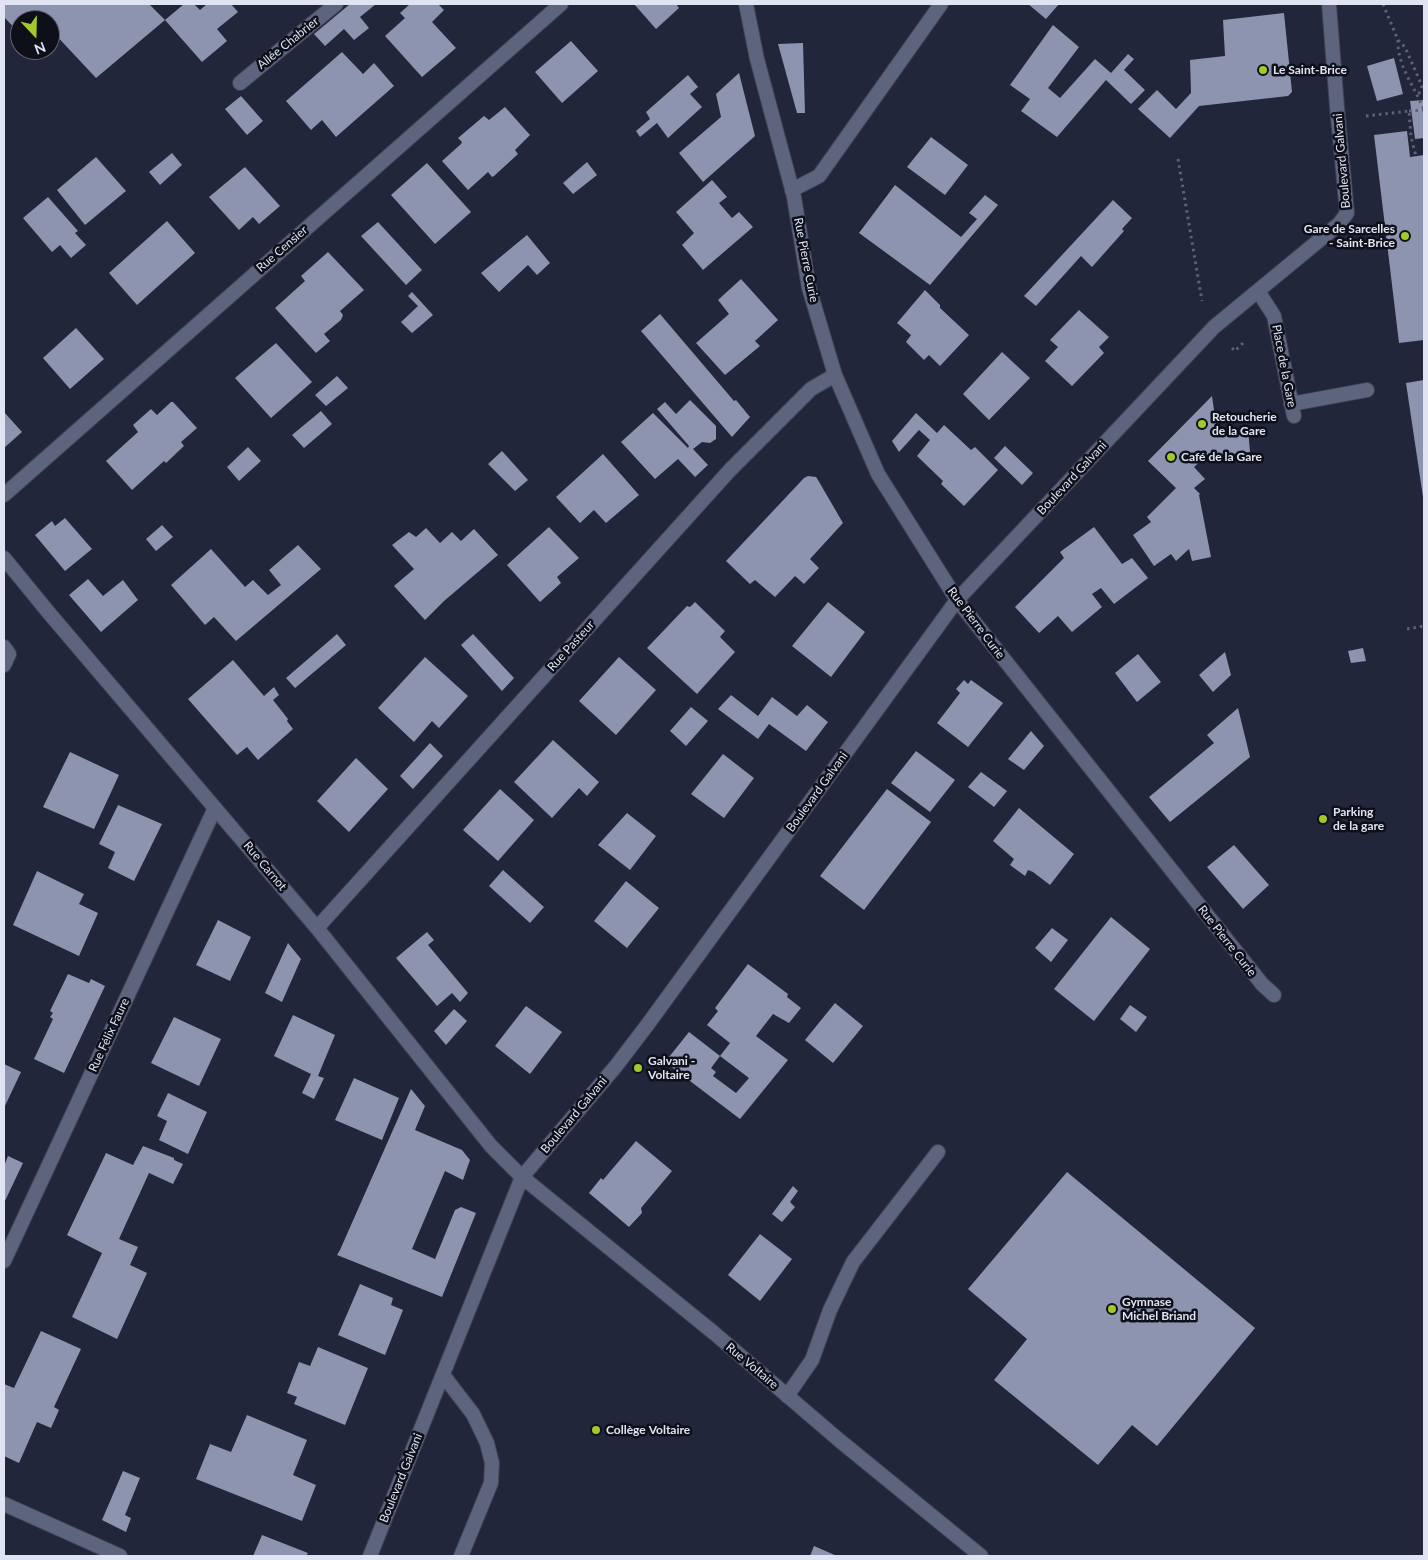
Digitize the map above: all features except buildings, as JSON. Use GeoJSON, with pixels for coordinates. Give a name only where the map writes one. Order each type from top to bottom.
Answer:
{"type":"FeatureCollection","features":[{"type":"Feature","properties":{"kind":"street","name":"Allée Chabrier"},"geometry":{"type":"LineString","coordinates":[[240,83],[336,4]]}},
{"type":"Feature","properties":{"kind":"street","name":"Rue Censier"},"geometry":{"type":"LineString","coordinates":[[4,495],[561,4]]}},
{"type":"Feature","properties":{"kind":"street","name":"Rue Pierre Curie"},"geometry":{"type":"LineString","coordinates":[[746,4],[757,59],[792,190],[809,288],[835,375],[878,474],[957,600],[1256,976],[1274,994]]}},
{"type":"Feature","properties":{"kind":"street"},"geometry":{"type":"LineString","coordinates":[[792,190],[819,176],[941,4]]}},
{"type":"Feature","properties":{"kind":"street"},"geometry":{"type":"LineString","coordinates":[[1330,4],[1337,107]]}},
{"type":"Feature","properties":{"kind":"street","name":"Boulevard Galvani"},"geometry":{"type":"LineString","coordinates":[[370,1556],[522,1177],[616,1066],[648,1024],[957,600],[1214,327],[1339,224],[1347,213],[1337,107]]}},
{"type":"Feature","properties":{"kind":"street","name":"Place de la Gare"},"geometry":{"type":"LineString","coordinates":[[1258,291],[1274,316],[1293,410],[1367,390]]}},
{"type":"Feature","properties":{"kind":"street","name":"Rue Pasteur"},"geometry":{"type":"LineString","coordinates":[[317,928],[730,470],[812,389],[835,375]]}},
{"type":"Feature","properties":{"kind":"street","name":"Rue Carnot"},"geometry":{"type":"LineString","coordinates":[[4,558],[317,928],[490,1146],[522,1177]]}},
{"type":"Feature","properties":{"kind":"street"},"geometry":{"type":"LineString","coordinates":[[4,647],[9,654],[4,665]]}},
{"type":"Feature","properties":{"kind":"street","name":"Rue Félix Faure"},"geometry":{"type":"LineString","coordinates":[[4,1261],[215,808]]}},
{"type":"Feature","properties":{"kind":"street"},"geometry":{"type":"LineString","coordinates":[[787,1396],[812,1360],[830,1310],[853,1262],[938,1152]]}},
{"type":"Feature","properties":{"kind":"street","name":"Rue Voltaire"},"geometry":{"type":"LineString","coordinates":[[522,1177],[714,1333],[787,1396],[981,1556]]}},
{"type":"Feature","properties":{"kind":"street"},"geometry":{"type":"LineString","coordinates":[[443,1375],[473,1414],[487,1443],[492,1463],[491,1483],[461,1556]]}},
{"type":"Feature","properties":{"kind":"street"},"geometry":{"type":"LineString","coordinates":[[4,1504],[120,1556]]}},
{"type":"Feature","properties":{"kind":"path"},"geometry":{"type":"LineString","coordinates":[[1383,4],[1398,40],[1405,47],[1422,86],[1418,96]]}},
{"type":"Feature","properties":{"kind":"path"},"geometry":{"type":"LineString","coordinates":[[1337,107],[1362,116],[1424,110],[1397,51],[1398,40]]}},
{"type":"Feature","properties":{"kind":"path"},"geometry":{"type":"LineString","coordinates":[[1409,111],[1411,137],[1416,156]]}},
{"type":"Feature","properties":{"kind":"path"},"geometry":{"type":"LineString","coordinates":[[1178,159],[1203,308],[1214,327]]}},
{"type":"Feature","properties":{"kind":"path"},"geometry":{"type":"LineString","coordinates":[[1408,629],[1424,626]]}},
{"type":"Feature","properties":{"kind":"place","name":"Le Saint-Brice"},"geometry":{"type":"Point","coordinates":[1263,70]}},
{"type":"Feature","properties":{"kind":"place","name":"Gare de Sarcelles - Saint-Brice"},"geometry":{"type":"Point","coordinates":[1405,236]}},
{"type":"Feature","properties":{"kind":"place","name":"Retoucherie de la Gare"},"geometry":{"type":"Point","coordinates":[1202,424]}},
{"type":"Feature","properties":{"kind":"place","name":"Café de la Gare"},"geometry":{"type":"Point","coordinates":[1171,457]}},
{"type":"Feature","properties":{"kind":"place","name":"Parking de la gare"},"geometry":{"type":"Point","coordinates":[1323,819]}},
{"type":"Feature","properties":{"kind":"place","name":"Galvani - Voltaire"},"geometry":{"type":"Point","coordinates":[638,1068]}},
{"type":"Feature","properties":{"kind":"place","name":"Gymnase Michel Briand"},"geometry":{"type":"Point","coordinates":[1112,1309]}},
{"type":"Feature","properties":{"kind":"place","name":"Collège Voltaire"},"geometry":{"type":"Point","coordinates":[596,1430]}}]}
